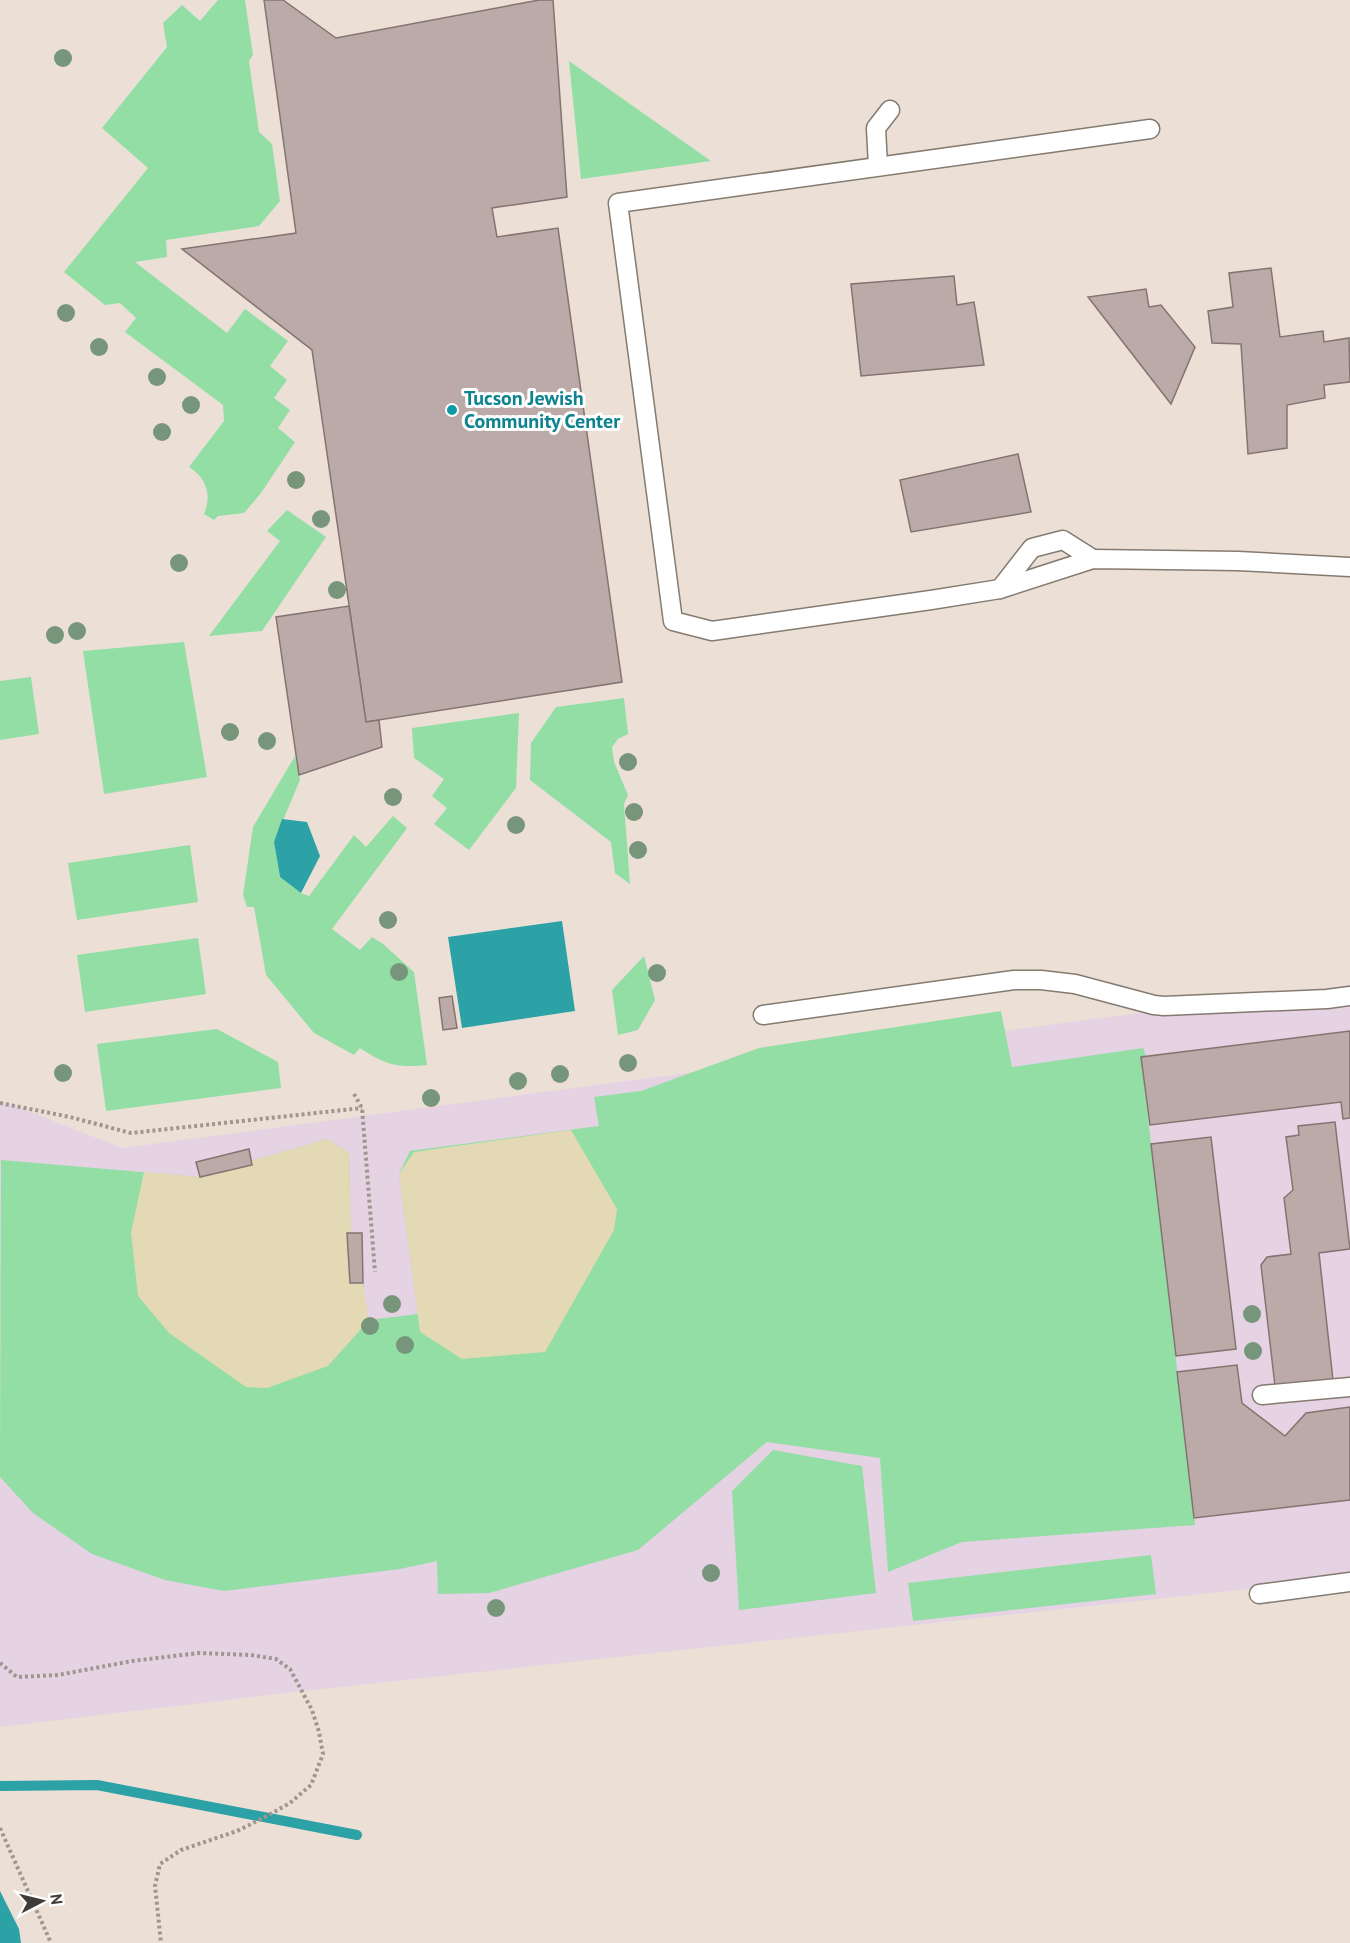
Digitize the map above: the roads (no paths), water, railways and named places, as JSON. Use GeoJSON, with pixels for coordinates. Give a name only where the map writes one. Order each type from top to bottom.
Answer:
{"type":"FeatureCollection","features":[{"type":"Feature","properties":{"kind":"lane"},"geometry":{"type":"LineString","coordinates":[[878,166],[876,128],[890,110]]}},
{"type":"Feature","properties":{"kind":"lane"},"geometry":{"type":"LineString","coordinates":[[1150,129],[618,203],[673,621],[712,631],[1000,589],[1093,559],[1238,561],[1350,567]]}},
{"type":"Feature","properties":{"kind":"lane"},"geometry":{"type":"LineString","coordinates":[[1000,589],[1032,548],[1064,540],[1093,559]]}},
{"type":"Feature","properties":{"kind":"lane"},"geometry":{"type":"LineString","coordinates":[[763,1015],[1014,980],[1075,984],[1164,1006],[1350,996]]}},
{"type":"Feature","properties":{"kind":"lane"},"geometry":{"type":"LineString","coordinates":[[1262,1395],[1350,1387]]}},
{"type":"Feature","properties":{"kind":"lane"},"geometry":{"type":"LineString","coordinates":[[1259,1594],[1350,1582]]}},
{"type":"Feature","properties":{"kind":"water"},"geometry":{"type":"Polygon","coordinates":[[[282,819],[307,822],[320,856],[301,893],[280,877],[274,842],[282,819]]]}},
{"type":"Feature","properties":{"kind":"water"},"geometry":{"type":"Polygon","coordinates":[[[562,921],[575,1011],[462,1028],[448,937],[562,921]]]}},
{"type":"Feature","properties":{"kind":"water"},"geometry":{"type":"Polygon","coordinates":[[[0,1891],[19,1929],[21,1943],[0,1943],[0,1891]]]}},
{"type":"Feature","properties":{"kind":"waterway"},"geometry":{"type":"LineString","coordinates":[[0,1786],[97,1785],[357,1835]]}},
{"type":"Feature","properties":{"kind":"place","name":"Tucson Jewish Community Center"},"geometry":{"type":"Point","coordinates":[452,410]}}]}
